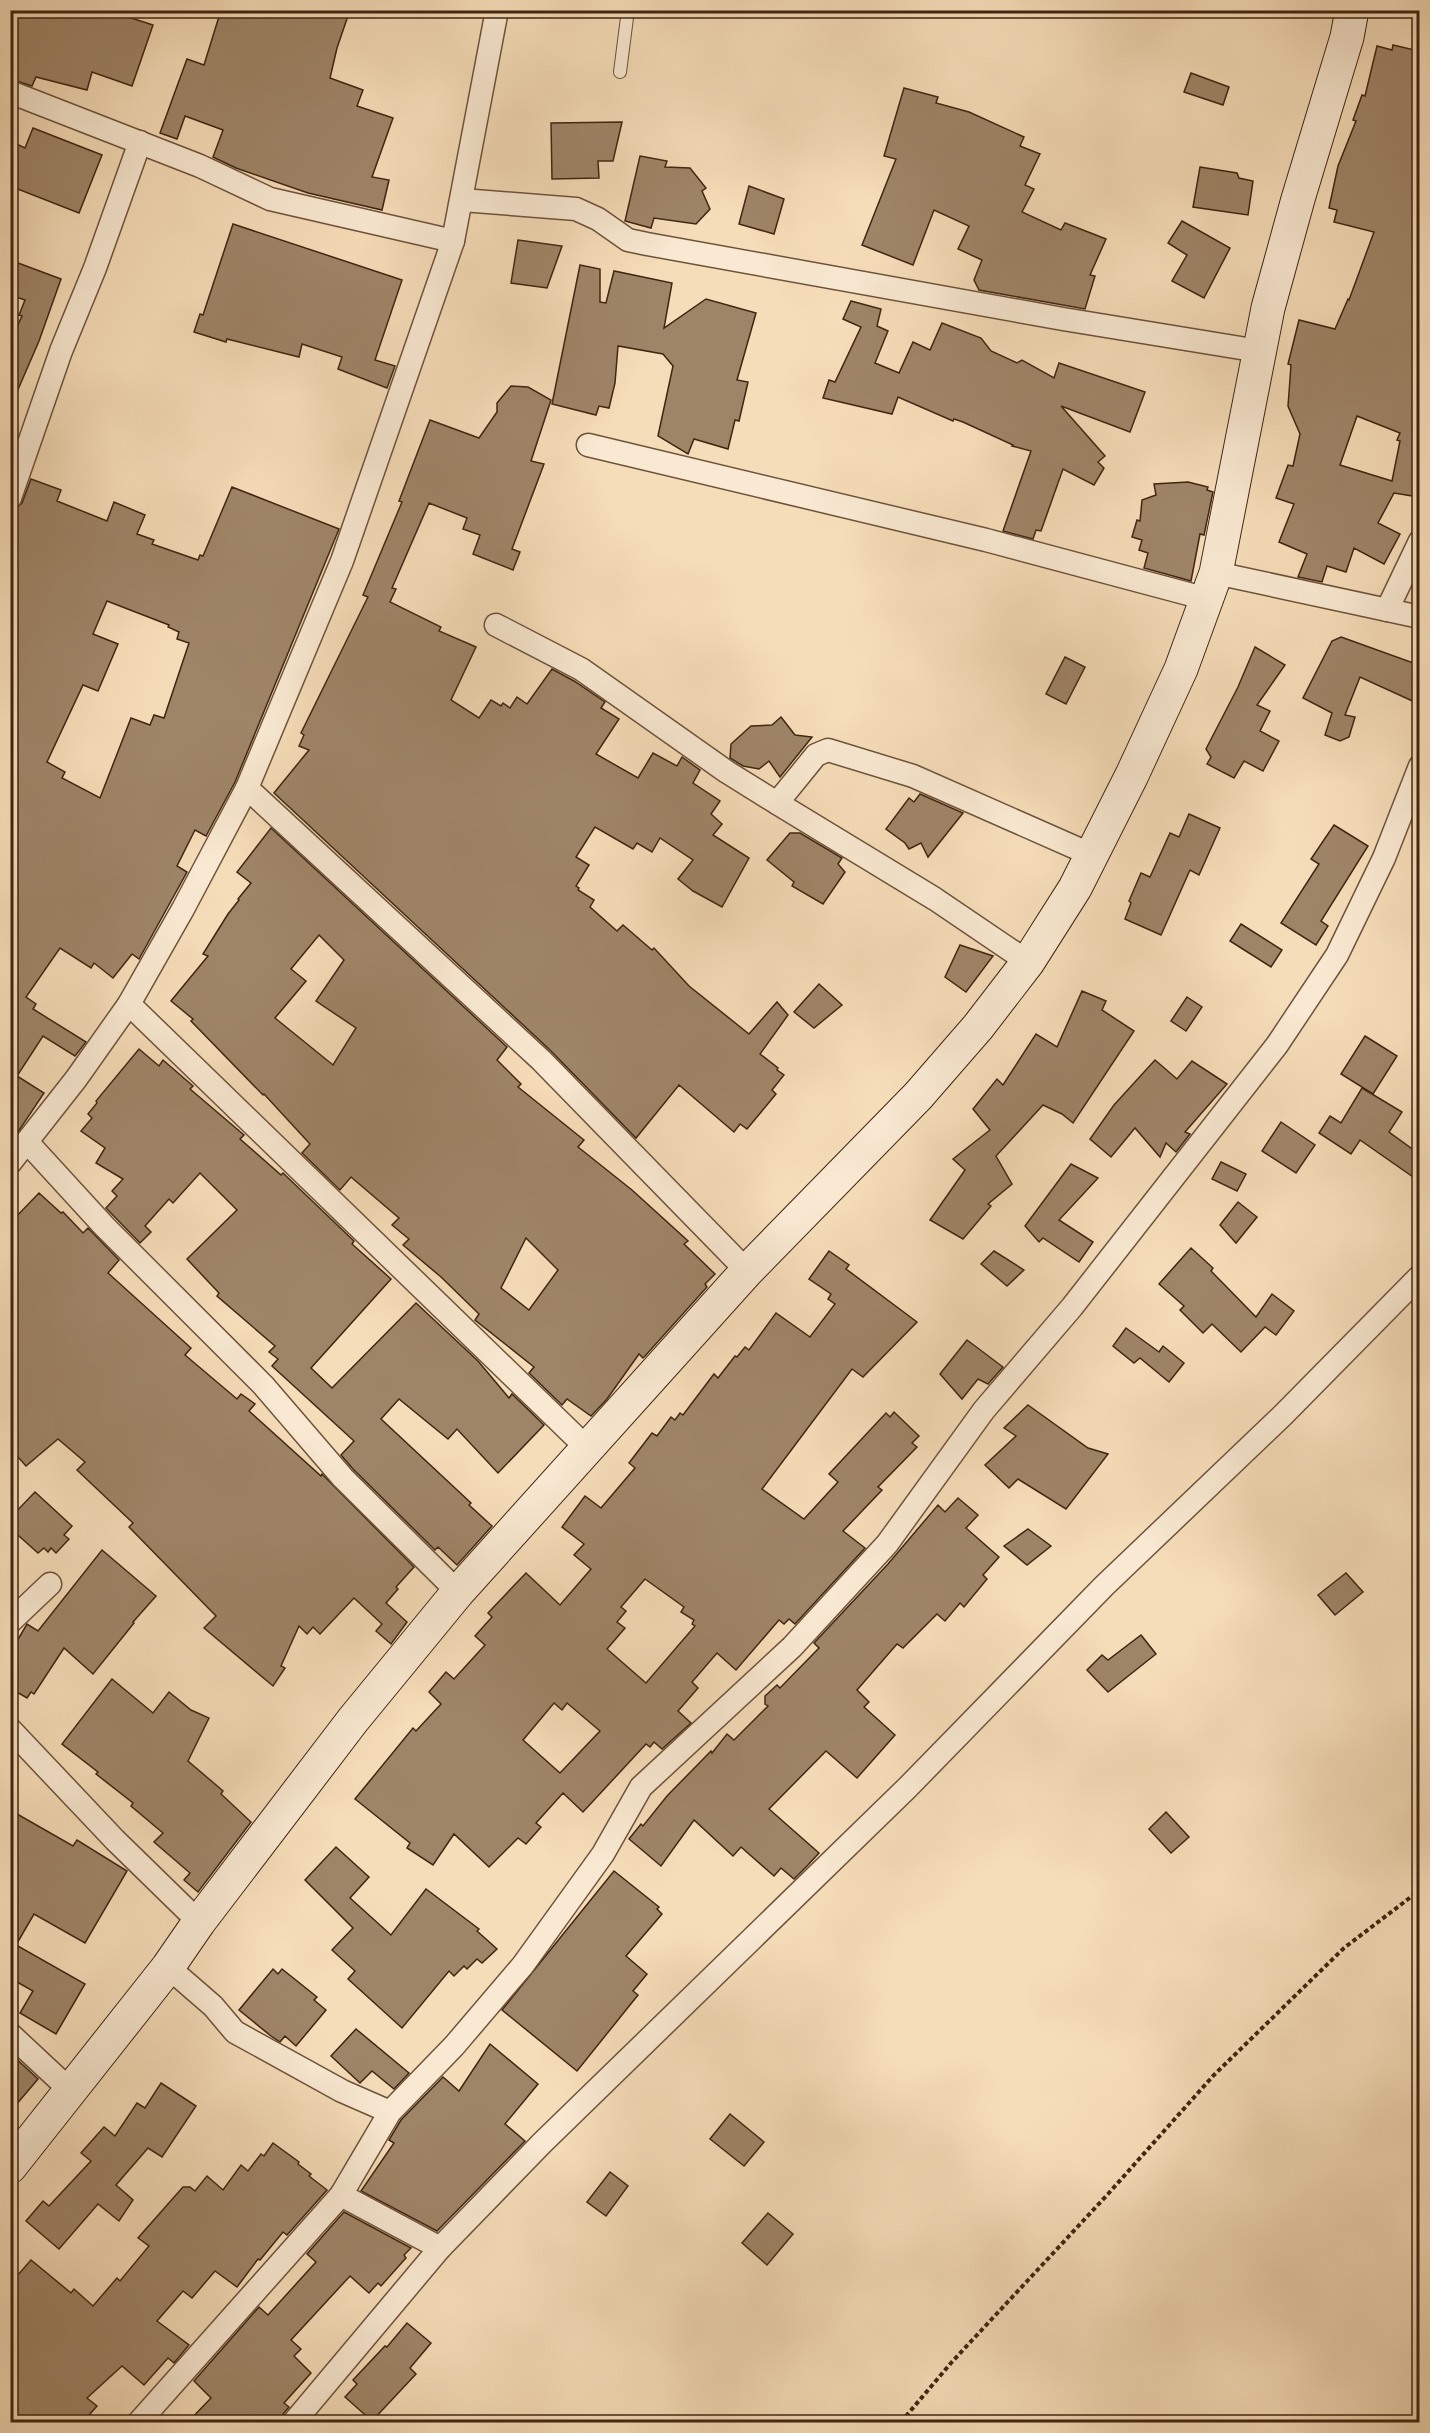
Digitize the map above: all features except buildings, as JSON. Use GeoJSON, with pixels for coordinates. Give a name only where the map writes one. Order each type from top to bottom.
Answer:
{"type":"FeatureCollection","features":[{"type":"Feature","properties":{"kind":"main road"},"geometry":{"type":"LineString","coordinates":[[10,2167],[168,1967],[353,1720],[458,1592],[747,1271],[918,1096],[978,1027],[1028,962],[1075,888],[1132,775],[1181,669],[1211,586],[1245,432],[1259,351],[1280,261],[1347,37],[1352,10]]}},
{"type":"Feature","properties":{"kind":"street"},"geometry":{"type":"LineString","coordinates":[[10,1163],[28,1143],[129,1004],[183,909],[247,788],[342,561],[453,241],[497,10]]}},
{"type":"Feature","properties":{"kind":"street"},"geometry":{"type":"LineString","coordinates":[[10,92],[200,166],[270,199],[453,241]]}},
{"type":"Feature","properties":{"kind":"street"},"geometry":{"type":"LineString","coordinates":[[10,498],[61,351],[95,268],[140,142]]}},
{"type":"Feature","properties":{"kind":"street"},"geometry":{"type":"LineString","coordinates":[[462,200],[576,209],[598,219],[628,240],[647,244],[1052,317],[1259,351]]}},
{"type":"Feature","properties":{"kind":"street"},"geometry":{"type":"LineString","coordinates":[[588,445],[975,537],[1211,586],[1387,610],[1419,617]]}},
{"type":"Feature","properties":{"kind":"street"},"geometry":{"type":"LineString","coordinates":[[1387,610],[1419,541]]}},
{"type":"Feature","properties":{"kind":"street"},"geometry":{"type":"LineString","coordinates":[[496,624],[582,669],[727,772],[935,898],[1028,962]]}},
{"type":"Feature","properties":{"kind":"street"},"geometry":{"type":"LineString","coordinates":[[777,803],[816,755],[828,750],[913,776],[1092,855]]}},
{"type":"Feature","properties":{"kind":"street"},"geometry":{"type":"LineString","coordinates":[[139,2422],[341,2195],[390,2112],[454,2046],[522,1965],[603,1854],[641,1787],[792,1647],[886,1544],[984,1410],[1072,1307],[1277,1045],[1337,955],[1384,858],[1419,766]]}},
{"type":"Feature","properties":{"kind":"street"},"geometry":{"type":"LineString","coordinates":[[247,788],[541,1060],[747,1271]]}},
{"type":"Feature","properties":{"kind":"street"},"geometry":{"type":"LineString","coordinates":[[129,1004],[588,1449]]}},
{"type":"Feature","properties":{"kind":"street"},"geometry":{"type":"LineString","coordinates":[[28,1143],[104,1226],[263,1385],[343,1478],[458,1592]]}},
{"type":"Feature","properties":{"kind":"street"},"geometry":{"type":"LineString","coordinates":[[294,2422],[440,2248],[610,2074],[908,1786],[1104,1586],[1282,1414],[1419,1276]]}},
{"type":"Feature","properties":{"kind":"street"},"geometry":{"type":"LineString","coordinates":[[10,1622],[50,1584]]}},
{"type":"Feature","properties":{"kind":"street"},"geometry":{"type":"LineString","coordinates":[[10,1729],[115,1839],[200,1922]]}},
{"type":"Feature","properties":{"kind":"street"},"geometry":{"type":"LineString","coordinates":[[168,1967],[213,2006],[234,2032],[342,2091],[390,2112]]}},
{"type":"Feature","properties":{"kind":"street"},"geometry":{"type":"LineString","coordinates":[[10,2034],[71,2091]]}},
{"type":"Feature","properties":{"kind":"street"},"geometry":{"type":"LineString","coordinates":[[341,2195],[440,2248]]}},
{"type":"Feature","properties":{"kind":"lane"},"geometry":{"type":"LineString","coordinates":[[620,72],[628,10]]}},
{"type":"Feature","properties":{"kind":"path"},"geometry":{"type":"LineString","coordinates":[[901,2422],[951,2362],[1108,2194],[1214,2076],[1344,1948],[1419,1890]]}}]}
